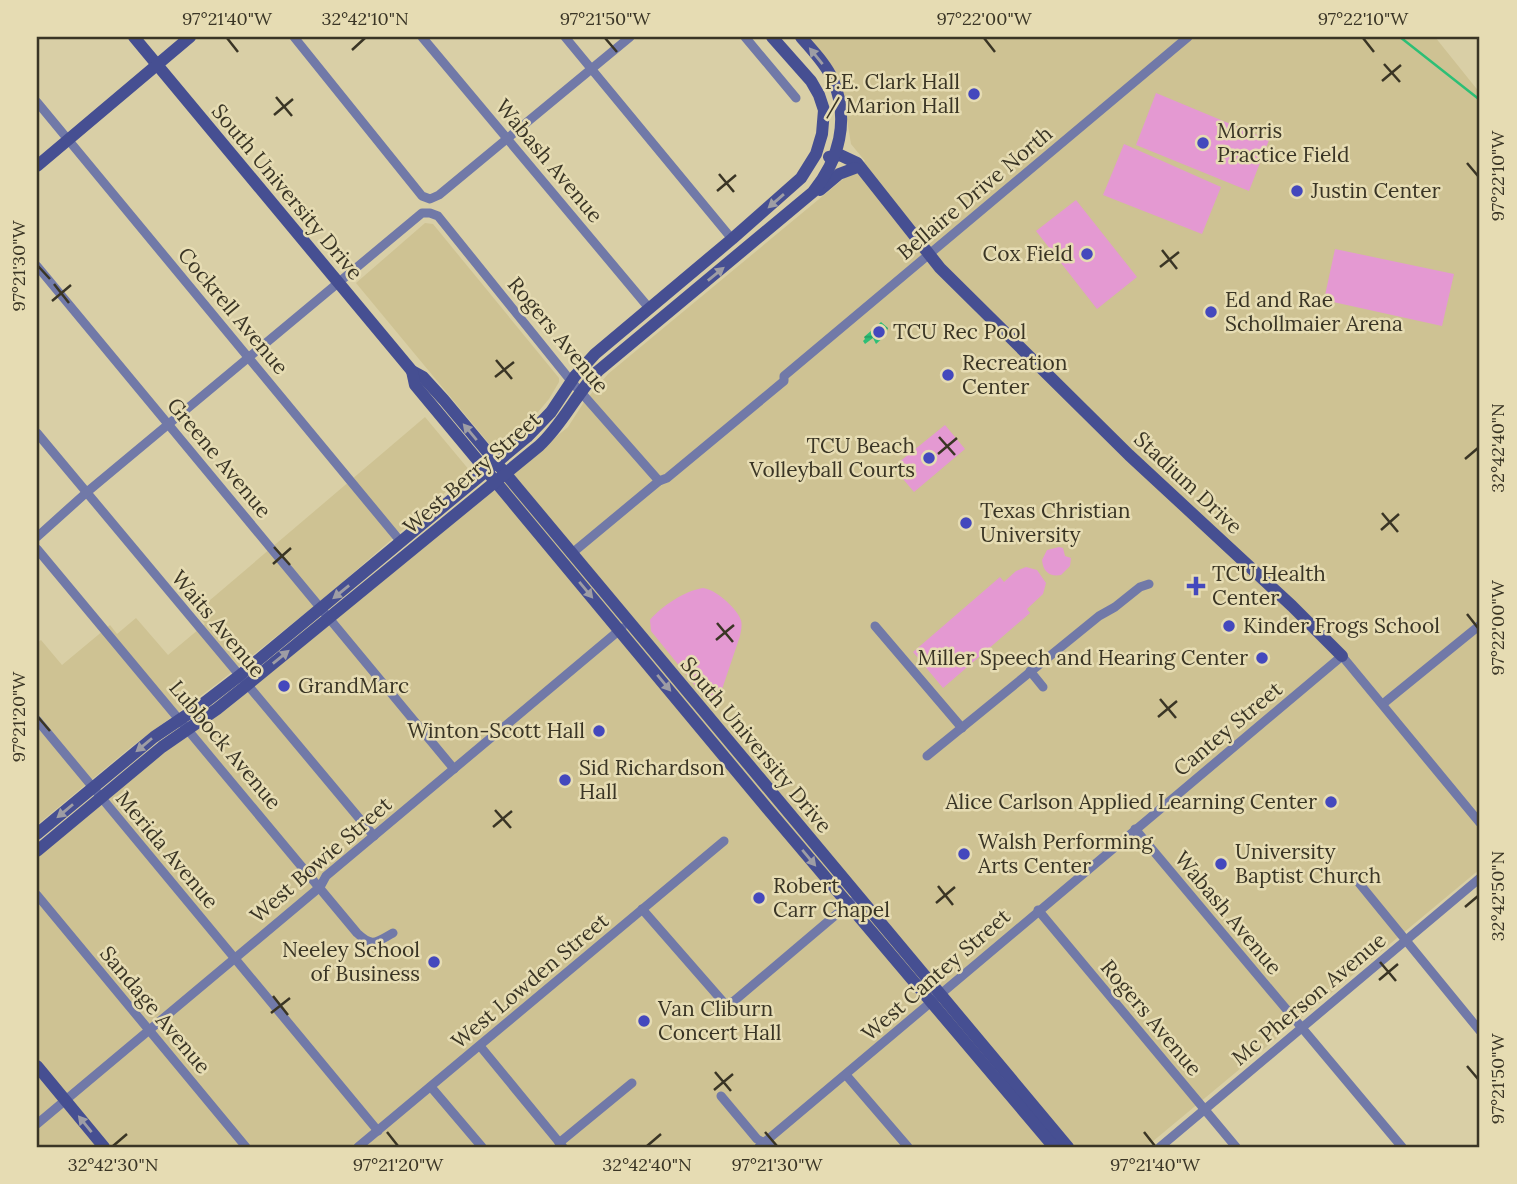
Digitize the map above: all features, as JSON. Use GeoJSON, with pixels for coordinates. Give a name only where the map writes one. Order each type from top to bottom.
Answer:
{"type":"FeatureCollection","features":[{"type":"Feature","properties":{"kind":"main road","name":"South University Drive"},"geometry":{"type":"LineString","coordinates":[[134,37],[412,371],[415,385],[571,554],[624,627]]}},
{"type":"Feature","properties":{"kind":"main road"},"geometry":{"type":"LineString","coordinates":[[37,166],[190,37]]}},
{"type":"Feature","properties":{"kind":"main road"},"geometry":{"type":"LineString","coordinates":[[772,37],[816,89],[824,110],[827,142],[834,156]]}},
{"type":"Feature","properties":{"kind":"main road","name":"West Berry Street"},"geometry":{"type":"LineString","coordinates":[[37,851],[153,737],[184,723],[200,706],[243,681],[325,613],[401,542],[549,435],[593,377],[789,213],[821,182],[841,134],[840,108],[833,80],[801,37]]}},
{"type":"Feature","properties":{"kind":"main road","name":"West Berry Street"},"geometry":{"type":"LineString","coordinates":[[325,613],[378,578],[496,472],[540,424],[571,381],[595,354],[792,188],[810,166],[824,121]]}},
{"type":"Feature","properties":{"kind":"main road","name":"Stadium Drive"},"geometry":{"type":"LineString","coordinates":[[841,134],[856,166],[867,175],[940,268],[1129,455],[1342,656]]}},
{"type":"Feature","properties":{"kind":"main road"},"geometry":{"type":"LineString","coordinates":[[810,166],[823,158],[840,155],[856,166]]}},
{"type":"Feature","properties":{"kind":"main road"},"geometry":{"type":"LineString","coordinates":[[789,213],[808,201],[839,174],[856,166]]}},
{"type":"Feature","properties":{"kind":"main road"},"geometry":{"type":"LineString","coordinates":[[663,317],[664,306],[694,280],[698,268]]}},
{"type":"Feature","properties":{"kind":"main road"},"geometry":{"type":"LineString","coordinates":[[607,364],[615,351],[644,323],[649,308]]}},
{"type":"Feature","properties":{"kind":"main road"},"geometry":{"type":"LineString","coordinates":[[549,435],[573,392],[571,381]]}},
{"type":"Feature","properties":{"kind":"main road","name":"South University Drive"},"geometry":{"type":"LineString","coordinates":[[496,472],[936,998],[1068,1147]]}},
{"type":"Feature","properties":{"kind":"main road"},"geometry":{"type":"LineString","coordinates":[[378,578],[381,569],[399,550],[401,542]]}},
{"type":"Feature","properties":{"kind":"main road","name":"West Berry Street"},"geometry":{"type":"LineString","coordinates":[[37,834],[97,793]]}},
{"type":"Feature","properties":{"kind":"main road","name":"South University Drive"},"geometry":{"type":"LineString","coordinates":[[936,998],[1054,1147]]}},
{"type":"Feature","properties":{"kind":"main road"},"geometry":{"type":"LineString","coordinates":[[37,1066],[104,1147]]}},
{"type":"Feature","properties":{"kind":"street"},"geometry":{"type":"LineString","coordinates":[[294,37],[422,196],[430,199],[439,195],[630,37]]}},
{"type":"Feature","properties":{"kind":"street","name":"Wabash Avenue"},"geometry":{"type":"LineString","coordinates":[[422,37],[649,308]]}},
{"type":"Feature","properties":{"kind":"street"},"geometry":{"type":"LineString","coordinates":[[565,37],[732,239]]}},
{"type":"Feature","properties":{"kind":"street"},"geometry":{"type":"LineString","coordinates":[[745,37],[796,99]]}},
{"type":"Feature","properties":{"kind":"street","name":"Bellaire Drive North"},"geometry":{"type":"LineString","coordinates":[[659,481],[667,478],[784,381],[784,376],[1188,37]]}},
{"type":"Feature","properties":{"kind":"street","name":"Cockrell Avenue"},"geometry":{"type":"LineString","coordinates":[[37,102],[401,542]]}},
{"type":"Feature","properties":{"kind":"street","name":"Rogers Avenue"},"geometry":{"type":"LineString","coordinates":[[337,283],[416,216],[430,213],[438,216],[571,381],[659,481]]}},
{"type":"Feature","properties":{"kind":"street","name":"Greene Avenue"},"geometry":{"type":"LineString","coordinates":[[37,266],[454,769]]}},
{"type":"Feature","properties":{"kind":"street"},"geometry":{"type":"LineString","coordinates":[[37,537],[337,283]]}},
{"type":"Feature","properties":{"kind":"street","name":"Waits Avenue"},"geometry":{"type":"LineString","coordinates":[[37,433],[374,836]]}},
{"type":"Feature","properties":{"kind":"street"},"geometry":{"type":"LineString","coordinates":[[571,554],[659,481]]}},
{"type":"Feature","properties":{"kind":"street","name":"Lubbock Avenue"},"geometry":{"type":"LineString","coordinates":[[37,549],[367,942],[375,943],[393,933]]}},
{"type":"Feature","properties":{"kind":"street"},"geometry":{"type":"LineString","coordinates":[[927,756],[1099,615],[1115,607],[1140,587],[1149,584]]}},
{"type":"Feature","properties":{"kind":"street"},"geometry":{"type":"LineString","coordinates":[[1384,703],[1480,625]]}},
{"type":"Feature","properties":{"kind":"street"},"geometry":{"type":"LineString","coordinates":[[876,626],[962,728]]}},
{"type":"Feature","properties":{"kind":"street","name":"West Bowie Street"},"geometry":{"type":"LineString","coordinates":[[37,1124],[320,887],[326,876],[624,627]]}},
{"type":"Feature","properties":{"kind":"street","name":"Stadium Drive"},"geometry":{"type":"LineString","coordinates":[[1342,656],[1384,703],[1480,823]]}},
{"type":"Feature","properties":{"kind":"street","name":"Cantey Street"},"geometry":{"type":"LineString","coordinates":[[1135,829],[1342,656]]}},
{"type":"Feature","properties":{"kind":"street"},"geometry":{"type":"LineString","coordinates":[[1030,671],[1044,687]]}},
{"type":"Feature","properties":{"kind":"street","name":"Merida Avenue"},"geometry":{"type":"LineString","coordinates":[[37,720],[378,1131]]}},
{"type":"Feature","properties":{"kind":"street","name":"Wabash Avenue"},"geometry":{"type":"LineString","coordinates":[[1135,829],[1402,1147]]}},
{"type":"Feature","properties":{"kind":"street","name":"West Cantey Street"},"geometry":{"type":"LineString","coordinates":[[765,1146],[1135,829]]}},
{"type":"Feature","properties":{"kind":"street","name":"West Lowden Street"},"geometry":{"type":"LineString","coordinates":[[358,1147],[724,841]]}},
{"type":"Feature","properties":{"kind":"street","name":"Mc Pherson Avenue"},"geometry":{"type":"LineString","coordinates":[[1160,1147],[1480,878]]}},
{"type":"Feature","properties":{"kind":"street"},"geometry":{"type":"LineString","coordinates":[[1359,883],[1480,1031]]}},
{"type":"Feature","properties":{"kind":"street","name":"Sandage Avenue"},"geometry":{"type":"LineString","coordinates":[[37,895],[246,1147]]}},
{"type":"Feature","properties":{"kind":"street"},"geometry":{"type":"LineString","coordinates":[[642,909],[723,1003],[727,1004],[853,900]]}},
{"type":"Feature","properties":{"kind":"street","name":"Rogers Avenue"},"geometry":{"type":"LineString","coordinates":[[1038,911],[1236,1147]]}},
{"type":"Feature","properties":{"kind":"street"},"geometry":{"type":"LineString","coordinates":[[480,1046],[561,1145],[632,1083]]}},
{"type":"Feature","properties":{"kind":"street"},"geometry":{"type":"LineString","coordinates":[[846,1074],[908,1147]]}},
{"type":"Feature","properties":{"kind":"street"},"geometry":{"type":"LineString","coordinates":[[431,1087],[482,1147]]}},
{"type":"Feature","properties":{"kind":"street"},"geometry":{"type":"LineString","coordinates":[[721,1096],[765,1146]]}},
{"type":"Feature","properties":{"kind":"shaded area","name":"Texas Christian University"},"geometry":{"type":"Polygon","coordinates":[[[806,37],[1435,37],[1480,93],[1480,869],[1146,1147],[37,1147],[37,858],[179,740],[227,709],[568,427],[584,402],[608,374],[865,161],[851,144],[840,78],[806,37]]]}},
{"type":"Feature","properties":{"kind":"shaded area","name":"Morris Practice Field"},"geometry":{"type":"Polygon","coordinates":[[[1156,93],[1269,140],[1249,191],[1136,145],[1156,93]]]}},
{"type":"Feature","properties":{"kind":"shaded area","name":"Morris Practice Field"},"geometry":{"type":"Polygon","coordinates":[[[1124,144],[1221,187],[1202,234],[1103,195],[1124,144]]]}},
{"type":"Feature","properties":{"kind":"shaded area","name":"Cox Field"},"geometry":{"type":"Polygon","coordinates":[[[1076,200],[1137,277],[1097,309],[1036,231],[1076,200]]]}},
{"type":"Feature","properties":{"kind":"shaded area"},"geometry":{"type":"Polygon","coordinates":[[[425,223],[433,224],[559,378],[549,399],[538,412],[498,446],[491,446],[356,283],[425,223]]]}},
{"type":"Feature","properties":{"kind":"shaded area"},"geometry":{"type":"Polygon","coordinates":[[[1335,249],[1454,274],[1442,326],[1324,300],[1335,249]]]}},
{"type":"Feature","properties":{"kind":"shaded area","name":"TCU Rec Pool"},"geometry":{"type":"Polygon","coordinates":[[[881,322],[888,328],[885,336],[876,344],[873,338],[865,344],[864,337],[881,322]]]}},
{"type":"Feature","properties":{"kind":"shaded area"},"geometry":{"type":"Polygon","coordinates":[[[425,417],[470,471],[329,594],[218,683],[131,747],[37,825],[37,643],[41,640],[62,665],[110,625],[117,634],[136,618],[168,655],[205,624],[196,612],[425,417]]]}},
{"type":"Feature","properties":{"kind":"shaded area","name":"TCU Beach Volleyball Courts"},"geometry":{"type":"Polygon","coordinates":[[[945,425],[965,449],[914,492],[893,467],[945,425]]]}},
{"type":"Feature","properties":{"kind":"shaded area"},"geometry":{"type":"Polygon","coordinates":[[[1063,548],[1065,556],[1071,558],[1070,566],[1061,575],[1054,575],[1046,571],[1042,560],[1047,550],[1063,548]]]}},
{"type":"Feature","properties":{"kind":"shaded area"},"geometry":{"type":"Polygon","coordinates":[[[1026,567],[1037,570],[1046,583],[1043,594],[1027,609],[1030,613],[943,688],[913,652],[1000,577],[1004,582],[1016,571],[1026,567]]]}},
{"type":"Feature","properties":{"kind":"shaded area"},"geometry":{"type":"Polygon","coordinates":[[[703,588],[724,599],[734,609],[742,627],[715,710],[651,631],[650,620],[661,610],[681,596],[703,588]]]}},
{"type":"Feature","properties":{"kind":"waterway"},"geometry":{"type":"LineString","coordinates":[[1400,37],[1480,100]]}},
{"type":"Feature","properties":{"kind":"place","name":"P.E. Clark Hall / Marion Hall"},"geometry":{"type":"Point","coordinates":[974,94]}},
{"type":"Feature","properties":{"kind":"place","name":"Morris Practice Field"},"geometry":{"type":"Point","coordinates":[1203,143]}},
{"type":"Feature","properties":{"kind":"place","name":"Justin Center"},"geometry":{"type":"Point","coordinates":[1297,191]}},
{"type":"Feature","properties":{"kind":"place","name":"Cox Field"},"geometry":{"type":"Point","coordinates":[1087,254]}},
{"type":"Feature","properties":{"kind":"place","name":"Ed and Rae Schollmaier Arena"},"geometry":{"type":"Point","coordinates":[1211,312]}},
{"type":"Feature","properties":{"kind":"place","name":"TCU Rec Pool"},"geometry":{"type":"Point","coordinates":[879,332]}},
{"type":"Feature","properties":{"kind":"place","name":"Recreation Center"},"geometry":{"type":"Point","coordinates":[948,375]}},
{"type":"Feature","properties":{"kind":"place","name":"TCU Beach Volleyball Courts"},"geometry":{"type":"Point","coordinates":[929,458]}},
{"type":"Feature","properties":{"kind":"place","name":"Texas Christian University"},"geometry":{"type":"Point","coordinates":[966,523]}},
{"type":"Feature","properties":{"kind":"place","name":"TCU Health Center"},"geometry":{"type":"Point","coordinates":[1196,586]}},
{"type":"Feature","properties":{"kind":"place","name":"Kinder Frogs School"},"geometry":{"type":"Point","coordinates":[1229,626]}},
{"type":"Feature","properties":{"kind":"place","name":"Miller Speech and Hearing Center"},"geometry":{"type":"Point","coordinates":[1262,658]}},
{"type":"Feature","properties":{"kind":"place","name":"GrandMarc"},"geometry":{"type":"Point","coordinates":[284,686]}},
{"type":"Feature","properties":{"kind":"place","name":"Winton-Scott Hall"},"geometry":{"type":"Point","coordinates":[599,731]}},
{"type":"Feature","properties":{"kind":"place","name":"Sid Richardson Hall"},"geometry":{"type":"Point","coordinates":[565,780]}},
{"type":"Feature","properties":{"kind":"place","name":"Alice Carlson Applied Learning Center"},"geometry":{"type":"Point","coordinates":[1331,802]}},
{"type":"Feature","properties":{"kind":"place","name":"Walsh Performing Arts Center"},"geometry":{"type":"Point","coordinates":[964,854]}},
{"type":"Feature","properties":{"kind":"place","name":"University Baptist Church"},"geometry":{"type":"Point","coordinates":[1221,864]}},
{"type":"Feature","properties":{"kind":"place","name":"Robert Carr Chapel"},"geometry":{"type":"Point","coordinates":[759,898]}},
{"type":"Feature","properties":{"kind":"place","name":"Neeley School of Business"},"geometry":{"type":"Point","coordinates":[434,962]}},
{"type":"Feature","properties":{"kind":"place","name":"Van Cliburn Concert Hall"},"geometry":{"type":"Point","coordinates":[644,1021]}}]}
